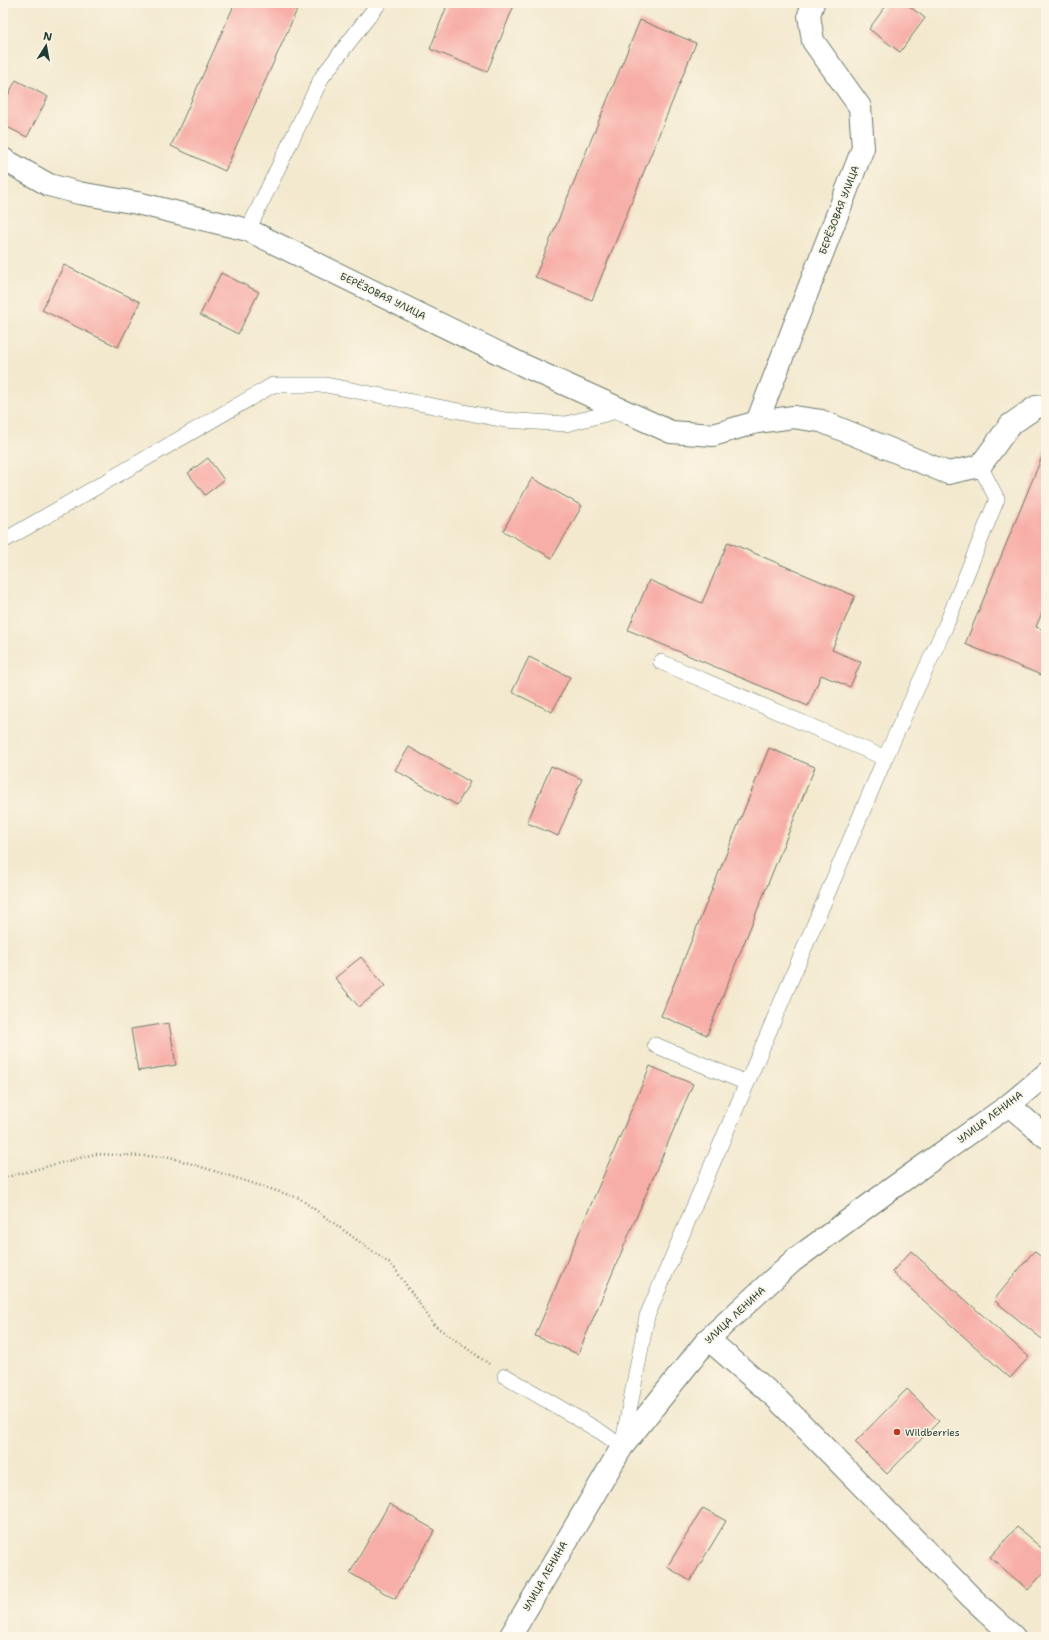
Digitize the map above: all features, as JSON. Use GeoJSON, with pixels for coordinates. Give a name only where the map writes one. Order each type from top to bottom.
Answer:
{"type":"FeatureCollection","features":[{"type":"Feature","properties":{"kind":"street","name":"БЕРЁЗОВАЯ УЛИЦА"},"geometry":{"type":"LineString","coordinates":[[757,422],[862,148],[860,106],[812,41],[809,15],[813,3]]}},
{"type":"Feature","properties":{"kind":"street","name":"БЕРЁЗОВАЯ УЛИЦА"},"geometry":{"type":"LineString","coordinates":[[3,159],[48,185],[79,193],[137,203],[248,230],[525,366],[671,432],[713,435],[757,422],[793,417],[821,421],[948,473],[980,466]]}},
{"type":"Feature","properties":{"kind":"street"},"geometry":{"type":"LineString","coordinates":[[980,466],[1010,425],[1036,407],[1046,406]]}},
{"type":"Feature","properties":{"kind":"street","name":"УЛИЦА ЛЕНИНА"},"geometry":{"type":"LineString","coordinates":[[510,1637],[622,1447],[708,1339],[793,1261],[1008,1105],[1046,1074]]}},
{"type":"Feature","properties":{"kind":"street"},"geometry":{"type":"LineString","coordinates":[[1008,1105],[1046,1137]]}},
{"type":"Feature","properties":{"kind":"street"},"geometry":{"type":"LineString","coordinates":[[708,1339],[777,1399],[972,1598],[1014,1637]]}},
{"type":"Feature","properties":{"kind":"lane"},"geometry":{"type":"LineString","coordinates":[[248,230],[322,77],[379,3]]}},
{"type":"Feature","properties":{"kind":"lane"},"geometry":{"type":"LineString","coordinates":[[3,541],[273,385],[326,385],[505,420],[566,424],[621,410]]}},
{"type":"Feature","properties":{"kind":"lane"},"geometry":{"type":"LineString","coordinates":[[505,1376],[601,1432],[622,1447],[647,1316],[885,758],[946,625],[997,499],[980,466]]}},
{"type":"Feature","properties":{"kind":"lane"},"geometry":{"type":"LineString","coordinates":[[661,662],[885,758]]}},
{"type":"Feature","properties":{"kind":"lane"},"geometry":{"type":"LineString","coordinates":[[655,1045],[747,1083]]}},
{"type":"Feature","properties":{"kind":"path"},"geometry":{"type":"LineString","coordinates":[[3,1178],[95,1154],[170,1157],[299,1198],[393,1266],[434,1325],[505,1376]]}},
{"type":"Feature","properties":{"kind":"building"},"geometry":{"type":"Polygon","coordinates":[[[235,3],[300,3],[225,171],[171,146],[235,3]]]}},
{"type":"Feature","properties":{"kind":"building"},"geometry":{"type":"Polygon","coordinates":[[[448,3],[515,3],[487,72],[430,49],[448,3]]]}},
{"type":"Feature","properties":{"kind":"building"},"geometry":{"type":"Polygon","coordinates":[[[888,3],[905,3],[925,18],[900,52],[869,29],[888,3]]]}},
{"type":"Feature","properties":{"kind":"building"},"geometry":{"type":"Polygon","coordinates":[[[640,20],[696,43],[592,300],[535,277],[640,20]]]}},
{"type":"Feature","properties":{"kind":"building"},"geometry":{"type":"Polygon","coordinates":[[[16,80],[48,97],[27,137],[3,125],[3,105],[16,80]]]}},
{"type":"Feature","properties":{"kind":"building"},"geometry":{"type":"Polygon","coordinates":[[[64,265],[140,302],[118,347],[42,310],[64,265]]]}},
{"type":"Feature","properties":{"kind":"building"},"geometry":{"type":"Polygon","coordinates":[[[221,273],[259,292],[238,334],[200,315],[221,273]]]}},
{"type":"Feature","properties":{"kind":"building"},"geometry":{"type":"Polygon","coordinates":[[[1046,447],[1046,603],[1036,627],[1046,631],[1046,677],[965,644],[1046,447]]]}},
{"type":"Feature","properties":{"kind":"building"},"geometry":{"type":"Polygon","coordinates":[[[208,458],[224,480],[205,495],[188,473],[208,458]]]}},
{"type":"Feature","properties":{"kind":"building"},"geometry":{"type":"Polygon","coordinates":[[[532,478],[582,506],[552,558],[503,531],[532,478]]]}},
{"type":"Feature","properties":{"kind":"building"},"geometry":{"type":"Polygon","coordinates":[[[728,542],[855,596],[832,650],[861,662],[850,687],[821,675],[808,706],[628,630],[649,580],[702,603],[728,542]]]}},
{"type":"Feature","properties":{"kind":"building"},"geometry":{"type":"Polygon","coordinates":[[[529,657],[570,677],[552,712],[512,692],[529,657]]]}},
{"type":"Feature","properties":{"kind":"building"},"geometry":{"type":"Polygon","coordinates":[[[409,747],[470,782],[457,805],[395,770],[409,747]]]}},
{"type":"Feature","properties":{"kind":"building"},"geometry":{"type":"Polygon","coordinates":[[[769,748],[815,767],[707,1035],[661,1016],[769,748]]]}},
{"type":"Feature","properties":{"kind":"building"},"geometry":{"type":"Polygon","coordinates":[[[551,766],[582,779],[558,836],[527,823],[551,766]]]}},
{"type":"Feature","properties":{"kind":"building"},"geometry":{"type":"Polygon","coordinates":[[[361,957],[385,986],[359,1007],[335,978],[361,957]]]}},
{"type":"Feature","properties":{"kind":"building"},"geometry":{"type":"Polygon","coordinates":[[[169,1023],[176,1065],[138,1071],[131,1029],[169,1023]]]}},
{"type":"Feature","properties":{"kind":"building"},"geometry":{"type":"Polygon","coordinates":[[[650,1066],[693,1084],[578,1354],[535,1336],[650,1066]]]}},
{"type":"Feature","properties":{"kind":"building"},"geometry":{"type":"Polygon","coordinates":[[[911,1251],[1029,1357],[1010,1378],[892,1272],[911,1251]]]}},
{"type":"Feature","properties":{"kind":"building"},"geometry":{"type":"Polygon","coordinates":[[[1034,1251],[1046,1261],[1046,1334],[1042,1339],[994,1300],[1034,1251]]]}},
{"type":"Feature","properties":{"kind":"building","name":"Wildberries"},"geometry":{"type":"Polygon","coordinates":[[[907,1389],[939,1421],[887,1474],[855,1442],[907,1389]]]}},
{"type":"Feature","properties":{"kind":"building"},"geometry":{"type":"Polygon","coordinates":[[[389,1504],[435,1530],[395,1599],[350,1573],[389,1504]]]}},
{"type":"Feature","properties":{"kind":"building"},"geometry":{"type":"Polygon","coordinates":[[[703,1508],[726,1521],[690,1581],[667,1567],[703,1508]]]}},
{"type":"Feature","properties":{"kind":"building"},"geometry":{"type":"Polygon","coordinates":[[[1017,1527],[1046,1552],[1046,1570],[1028,1590],[990,1557],[1017,1527]]]}},
{"type":"Feature","properties":{"kind":"place","name":"Wildberries"},"geometry":{"type":"Point","coordinates":[897,1432]}}]}
